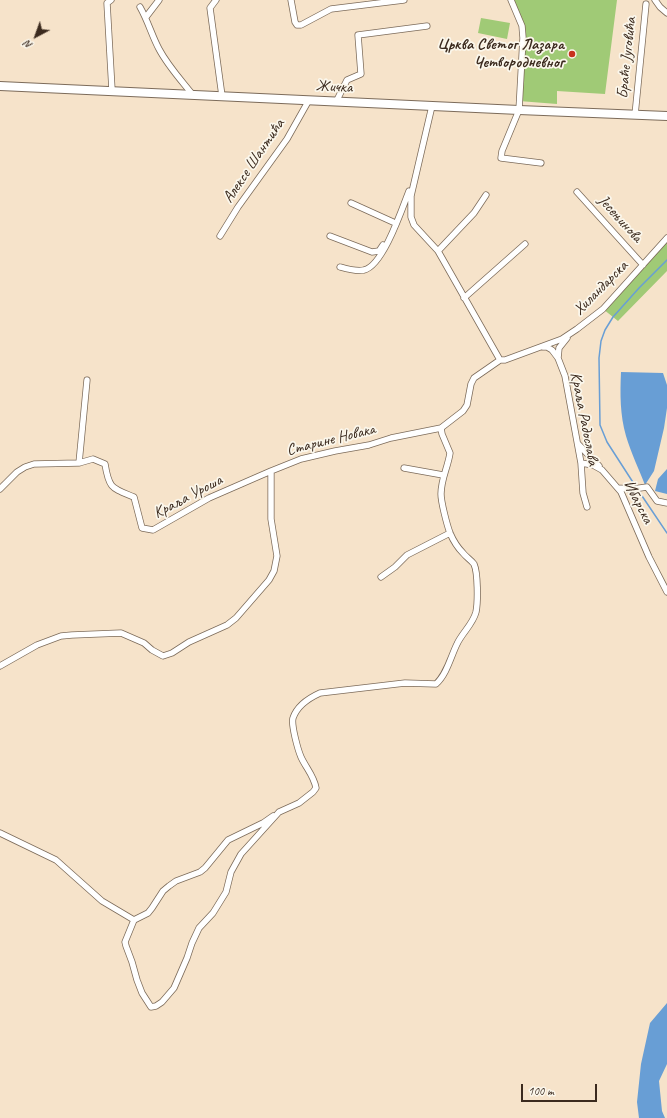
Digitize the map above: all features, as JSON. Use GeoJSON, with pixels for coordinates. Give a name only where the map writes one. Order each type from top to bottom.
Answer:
{"type":"FeatureCollection","features":[{"type":"Feature","properties":{"kind":"main road","name":"Жичка"},"geometry":{"type":"LineString","coordinates":[[0,86],[667,116]]}},
{"type":"Feature","properties":{"kind":"street"},"geometry":{"type":"LineString","coordinates":[[146,17],[159,0]]}},
{"type":"Feature","properties":{"kind":"street"},"geometry":{"type":"LineString","coordinates":[[216,0],[210,8],[222,96]]}},
{"type":"Feature","properties":{"kind":"street"},"geometry":{"type":"LineString","coordinates":[[291,0],[297,26],[331,9],[404,0]]}},
{"type":"Feature","properties":{"kind":"street"},"geometry":{"type":"LineString","coordinates":[[511,0],[522,26],[519,110],[502,151],[501,158],[541,163]]}},
{"type":"Feature","properties":{"kind":"street"},"geometry":{"type":"LineString","coordinates":[[655,0],[667,13]]}},
{"type":"Feature","properties":{"kind":"street"},"geometry":{"type":"LineString","coordinates":[[107,1],[112,90]]}},
{"type":"Feature","properties":{"kind":"street","name":"Браће Југовића"},"geometry":{"type":"LineString","coordinates":[[634,115],[646,4]]}},
{"type":"Feature","properties":{"kind":"street"},"geometry":{"type":"LineString","coordinates":[[140,7],[146,17],[160,51],[192,94]]}},
{"type":"Feature","properties":{"kind":"street"},"geometry":{"type":"LineString","coordinates":[[336,102],[347,80],[361,74],[358,35],[427,26]]}},
{"type":"Feature","properties":{"kind":"street","name":"Алексе Шантића"},"geometry":{"type":"LineString","coordinates":[[220,236],[238,207],[287,139],[308,100]]}},
{"type":"Feature","properties":{"kind":"street"},"geometry":{"type":"LineString","coordinates":[[432,106],[411,196],[411,217],[414,224],[438,251],[500,360]]}},
{"type":"Feature","properties":{"kind":"street"},"geometry":{"type":"LineString","coordinates":[[340,267],[364,271],[373,265],[391,237],[414,182]]}},
{"type":"Feature","properties":{"kind":"street","name":"Јесењинова"},"geometry":{"type":"LineString","coordinates":[[577,192],[643,265]]}},
{"type":"Feature","properties":{"kind":"street"},"geometry":{"type":"LineString","coordinates":[[438,251],[474,213],[486,196]]}},
{"type":"Feature","properties":{"kind":"street"},"geometry":{"type":"LineString","coordinates":[[351,203],[394,222]]}},
{"type":"Feature","properties":{"kind":"street"},"geometry":{"type":"LineString","coordinates":[[330,236],[372,252],[376,252],[382,248],[399,209],[403,206]]}},
{"type":"Feature","properties":{"kind":"street","name":"Хиландарска"},"geometry":{"type":"LineString","coordinates":[[500,360],[506,360],[569,335],[603,309],[667,238]]}},
{"type":"Feature","properties":{"kind":"street"},"geometry":{"type":"LineString","coordinates":[[464,298],[525,244]]}},
{"type":"Feature","properties":{"kind":"street"},"geometry":{"type":"LineString","coordinates":[[558,358],[559,348],[569,335]]}},
{"type":"Feature","properties":{"kind":"street","name":"Краља Радослава"},"geometry":{"type":"LineString","coordinates":[[541,346],[548,347],[558,358],[565,376],[577,443],[583,494],[587,507]]}},
{"type":"Feature","properties":{"kind":"street","name":"Старине Новака"},"geometry":{"type":"LineString","coordinates":[[0,666],[37,645],[61,636],[95,633],[121,632],[144,643],[152,650],[163,656],[172,653],[189,642],[227,625],[236,618],[262,590],[274,571],[276,556],[272,519],[271,471],[301,459],[335,451],[369,446],[391,438],[441,428],[463,411],[467,405],[474,378],[500,360]]}},
{"type":"Feature","properties":{"kind":"street"},"geometry":{"type":"LineString","coordinates":[[79,463],[87,380]]}},
{"type":"Feature","properties":{"kind":"street"},"geometry":{"type":"LineString","coordinates":[[279,812],[249,845],[236,862],[231,872],[226,892],[214,913],[199,928],[174,988],[162,1002],[151,1007],[136,980],[132,962],[126,946],[134,920],[148,913],[163,891],[169,886],[176,881],[200,872],[205,868],[228,840],[263,823],[279,812],[299,803],[313,792],[316,788],[315,781],[301,757],[295,741],[292,719],[300,706],[311,697],[320,693],[405,683],[436,684],[443,675],[462,634],[472,621],[476,613],[477,603],[475,567],[473,562],[463,554],[450,533],[441,496],[443,475],[450,453],[441,428]]}},
{"type":"Feature","properties":{"kind":"street","name":"Ибарска"},"geometry":{"type":"LineString","coordinates":[[577,443],[618,488],[633,517],[649,557],[667,592]]}},
{"type":"Feature","properties":{"kind":"street","name":"Краља Уроша"},"geometry":{"type":"LineString","coordinates":[[0,489],[25,466],[34,464],[79,463],[93,459],[105,464],[107,480],[114,489],[134,497],[142,528],[153,530],[210,498],[271,471]]}},
{"type":"Feature","properties":{"kind":"street","name":"Ибарска"},"geometry":{"type":"LineString","coordinates":[[580,463],[594,465],[602,470]]}},
{"type":"Feature","properties":{"kind":"street"},"geometry":{"type":"LineString","coordinates":[[404,468],[443,475]]}},
{"type":"Feature","properties":{"kind":"street"},"geometry":{"type":"LineString","coordinates":[[618,488],[633,489],[647,486],[657,501],[667,504]]}},
{"type":"Feature","properties":{"kind":"street"},"geometry":{"type":"LineString","coordinates":[[381,576],[395,567],[407,555],[450,533]]}},
{"type":"Feature","properties":{"kind":"street"},"geometry":{"type":"LineString","coordinates":[[0,833],[26,847],[56,860],[102,901],[134,920]]}},
{"type":"Feature","properties":{"kind":"green space"},"geometry":{"type":"Polygon","coordinates":[[[511,0],[617,0],[605,94],[557,91],[557,104],[519,101],[521,26],[511,0]]]}},
{"type":"Feature","properties":{"kind":"green space"},"geometry":{"type":"Polygon","coordinates":[[[481,18],[510,23],[507,39],[478,33],[481,18]]]}},
{"type":"Feature","properties":{"kind":"green space"},"geometry":{"type":"Polygon","coordinates":[[[667,238],[667,271],[618,321],[603,309],[667,238]]]}},
{"type":"Feature","properties":{"kind":"water"},"geometry":{"type":"Polygon","coordinates":[[[621,372],[663,373],[667,385],[667,408],[664,428],[654,471],[645,485],[630,449],[624,428],[621,404],[621,372]]]}},
{"type":"Feature","properties":{"kind":"water"},"geometry":{"type":"Polygon","coordinates":[[[667,469],[667,494],[655,491],[658,479],[667,469]]]}},
{"type":"Feature","properties":{"kind":"water"},"geometry":{"type":"Polygon","coordinates":[[[667,1003],[667,1064],[659,1081],[662,1111],[665,1118],[639,1118],[637,1102],[641,1064],[650,1023],[667,1003]]]}},
{"type":"Feature","properties":{"kind":"waterway"},"geometry":{"type":"LineString","coordinates":[[636,487],[607,442],[600,425],[599,358],[601,341],[605,330],[613,317],[667,260]]}},
{"type":"Feature","properties":{"kind":"waterway"},"geometry":{"type":"LineString","coordinates":[[638,490],[667,533]]}},
{"type":"Feature","properties":{"kind":"place","name":"Црква Светог Лазара Четвородневног"},"geometry":{"type":"Point","coordinates":[572,54]}}]}
